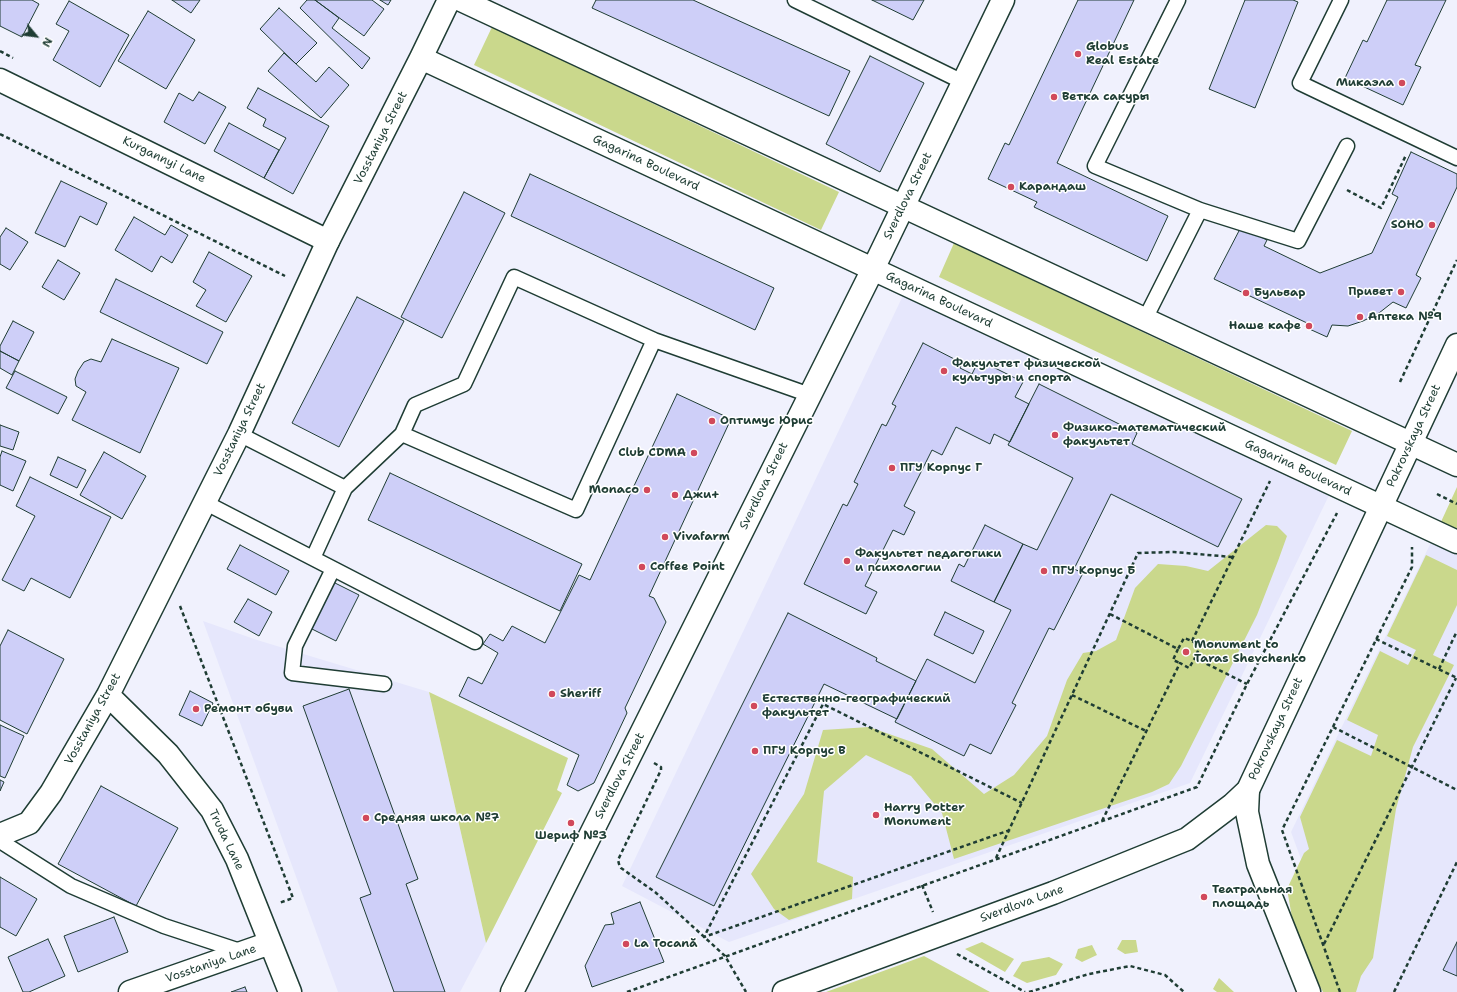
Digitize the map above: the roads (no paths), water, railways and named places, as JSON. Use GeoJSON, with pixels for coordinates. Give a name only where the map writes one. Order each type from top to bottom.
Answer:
{"type":"FeatureCollection","features":[{"type":"Feature","properties":{"kind":"street","name":"Vosstaniya Street"},"geometry":{"type":"LineString","coordinates":[[0,835],[29,823],[51,794],[108,694],[239,434],[328,242],[449,0]]}},
{"type":"Feature","properties":{"kind":"street"},"geometry":{"type":"LineString","coordinates":[[461,0],[1457,465]]}},
{"type":"Feature","properties":{"kind":"street","name":"Sverdlova Street"},"geometry":{"type":"LineString","coordinates":[[512,992],[873,269],[1003,0]]}},
{"type":"Feature","properties":{"kind":"street","name":"Gagarina Boulevard"},"geometry":{"type":"LineString","coordinates":[[421,58],[1457,542]]}},
{"type":"Feature","properties":{"kind":"street","name":"Kurgannyi Lane"},"geometry":{"type":"LineString","coordinates":[[0,80],[328,242]]}},
{"type":"Feature","properties":{"kind":"street","name":"Pokrovskaya Street"},"geometry":{"type":"LineString","coordinates":[[1309,992],[1258,864],[1247,812],[1248,790],[1457,344]]}},
{"type":"Feature","properties":{"kind":"street","name":"Truda Lane"},"geometry":{"type":"LineString","coordinates":[[108,694],[168,754],[212,810],[237,859],[290,992]]}},
{"type":"Feature","properties":{"kind":"street","name":"Sverdlova Lane"},"geometry":{"type":"LineString","coordinates":[[784,992],[1053,893],[1187,839],[1232,805],[1248,790]]}},
{"type":"Feature","properties":{"kind":"street","name":"Vosstaniya Lane"},"geometry":{"type":"LineString","coordinates":[[130,992],[270,943]]}},
{"type":"Feature","properties":{"kind":"lane"},"geometry":{"type":"LineString","coordinates":[[795,0],[963,82]]}},
{"type":"Feature","properties":{"kind":"lane"},"geometry":{"type":"LineString","coordinates":[[1178,0],[1095,166],[1200,210],[1298,241],[1347,146]]}},
{"type":"Feature","properties":{"kind":"lane"},"geometry":{"type":"LineString","coordinates":[[1341,0],[1300,84],[1457,158]]}},
{"type":"Feature","properties":{"kind":"lane"},"geometry":{"type":"LineString","coordinates":[[1145,319],[1200,210]]}},
{"type":"Feature","properties":{"kind":"lane"},"geometry":{"type":"LineString","coordinates":[[313,558],[345,488],[402,434],[415,405],[464,384],[514,277],[654,340],[810,394]]}},
{"type":"Feature","properties":{"kind":"lane"},"geometry":{"type":"LineString","coordinates":[[402,434],[576,510],[654,340]]}},
{"type":"Feature","properties":{"kind":"lane"},"geometry":{"type":"LineString","coordinates":[[239,434],[345,488]]}},
{"type":"Feature","properties":{"kind":"lane"},"geometry":{"type":"LineString","coordinates":[[204,502],[475,642]]}},
{"type":"Feature","properties":{"kind":"lane"},"geometry":{"type":"LineString","coordinates":[[333,569],[296,646],[292,673],[384,684]]}},
{"type":"Feature","properties":{"kind":"lane"},"geometry":{"type":"LineString","coordinates":[[0,841],[71,886],[164,926],[243,952]]}},
{"type":"Feature","properties":{"kind":"place","name":"Globus Real Estate"},"geometry":{"type":"Point","coordinates":[1078,54]}},
{"type":"Feature","properties":{"kind":"place","name":"Микаэла"},"geometry":{"type":"Point","coordinates":[1402,83]}},
{"type":"Feature","properties":{"kind":"place","name":"Ветка сакуры"},"geometry":{"type":"Point","coordinates":[1054,97]}},
{"type":"Feature","properties":{"kind":"place","name":"Карандаш"},"geometry":{"type":"Point","coordinates":[1011,187]}},
{"type":"Feature","properties":{"kind":"place","name":"SOHO"},"geometry":{"type":"Point","coordinates":[1432,225]}},
{"type":"Feature","properties":{"kind":"place","name":"Привет"},"geometry":{"type":"Point","coordinates":[1401,292]}},
{"type":"Feature","properties":{"kind":"place","name":"Бульвар"},"geometry":{"type":"Point","coordinates":[1246,293]}},
{"type":"Feature","properties":{"kind":"place","name":"Аптекa №9"},"geometry":{"type":"Point","coordinates":[1360,317]}},
{"type":"Feature","properties":{"kind":"place","name":"Наше кафе"},"geometry":{"type":"Point","coordinates":[1309,326]}},
{"type":"Feature","properties":{"kind":"place","name":"Факультет физической культуры и спорта"},"geometry":{"type":"Point","coordinates":[944,371]}},
{"type":"Feature","properties":{"kind":"place","name":"Оптимус Юрис"},"geometry":{"type":"Point","coordinates":[712,421]}},
{"type":"Feature","properties":{"kind":"place","name":"Физико-математический факультет"},"geometry":{"type":"Point","coordinates":[1055,435]}},
{"type":"Feature","properties":{"kind":"place","name":"Club CDMA"},"geometry":{"type":"Point","coordinates":[694,453]}},
{"type":"Feature","properties":{"kind":"place","name":"ПГУ Корпус Г"},"geometry":{"type":"Point","coordinates":[892,468]}},
{"type":"Feature","properties":{"kind":"place","name":"Monaco"},"geometry":{"type":"Point","coordinates":[647,490]}},
{"type":"Feature","properties":{"kind":"place","name":"Джи+"},"geometry":{"type":"Point","coordinates":[675,495]}},
{"type":"Feature","properties":{"kind":"place","name":"Vivafarm"},"geometry":{"type":"Point","coordinates":[665,537]}},
{"type":"Feature","properties":{"kind":"place","name":"Факультет педагогики и психологии"},"geometry":{"type":"Point","coordinates":[847,561]}},
{"type":"Feature","properties":{"kind":"place","name":"Coffee Point"},"geometry":{"type":"Point","coordinates":[642,567]}},
{"type":"Feature","properties":{"kind":"place","name":"ПГУ Корпус Б"},"geometry":{"type":"Point","coordinates":[1044,571]}},
{"type":"Feature","properties":{"kind":"place","name":"Monument to Taras Shevchenko"},"geometry":{"type":"Point","coordinates":[1186,652]}},
{"type":"Feature","properties":{"kind":"place","name":"Sheriff"},"geometry":{"type":"Point","coordinates":[552,694]}},
{"type":"Feature","properties":{"kind":"place","name":"Естественно-географический факультет"},"geometry":{"type":"Point","coordinates":[754,706]}},
{"type":"Feature","properties":{"kind":"place","name":"Ремонт обуви"},"geometry":{"type":"Point","coordinates":[196,709]}},
{"type":"Feature","properties":{"kind":"place","name":"ПГУ Корпус В"},"geometry":{"type":"Point","coordinates":[755,751]}},
{"type":"Feature","properties":{"kind":"place","name":"Harry Potter Monument"},"geometry":{"type":"Point","coordinates":[876,815]}},
{"type":"Feature","properties":{"kind":"place","name":"Средняя школа №7"},"geometry":{"type":"Point","coordinates":[366,818]}},
{"type":"Feature","properties":{"kind":"place","name":"Шериф №3"},"geometry":{"type":"Point","coordinates":[571,823]}},
{"type":"Feature","properties":{"kind":"place","name":"Театральная площадь"},"geometry":{"type":"Point","coordinates":[1204,897]}},
{"type":"Feature","properties":{"kind":"place","name":"La Tocană"},"geometry":{"type":"Point","coordinates":[626,944]}}]}
